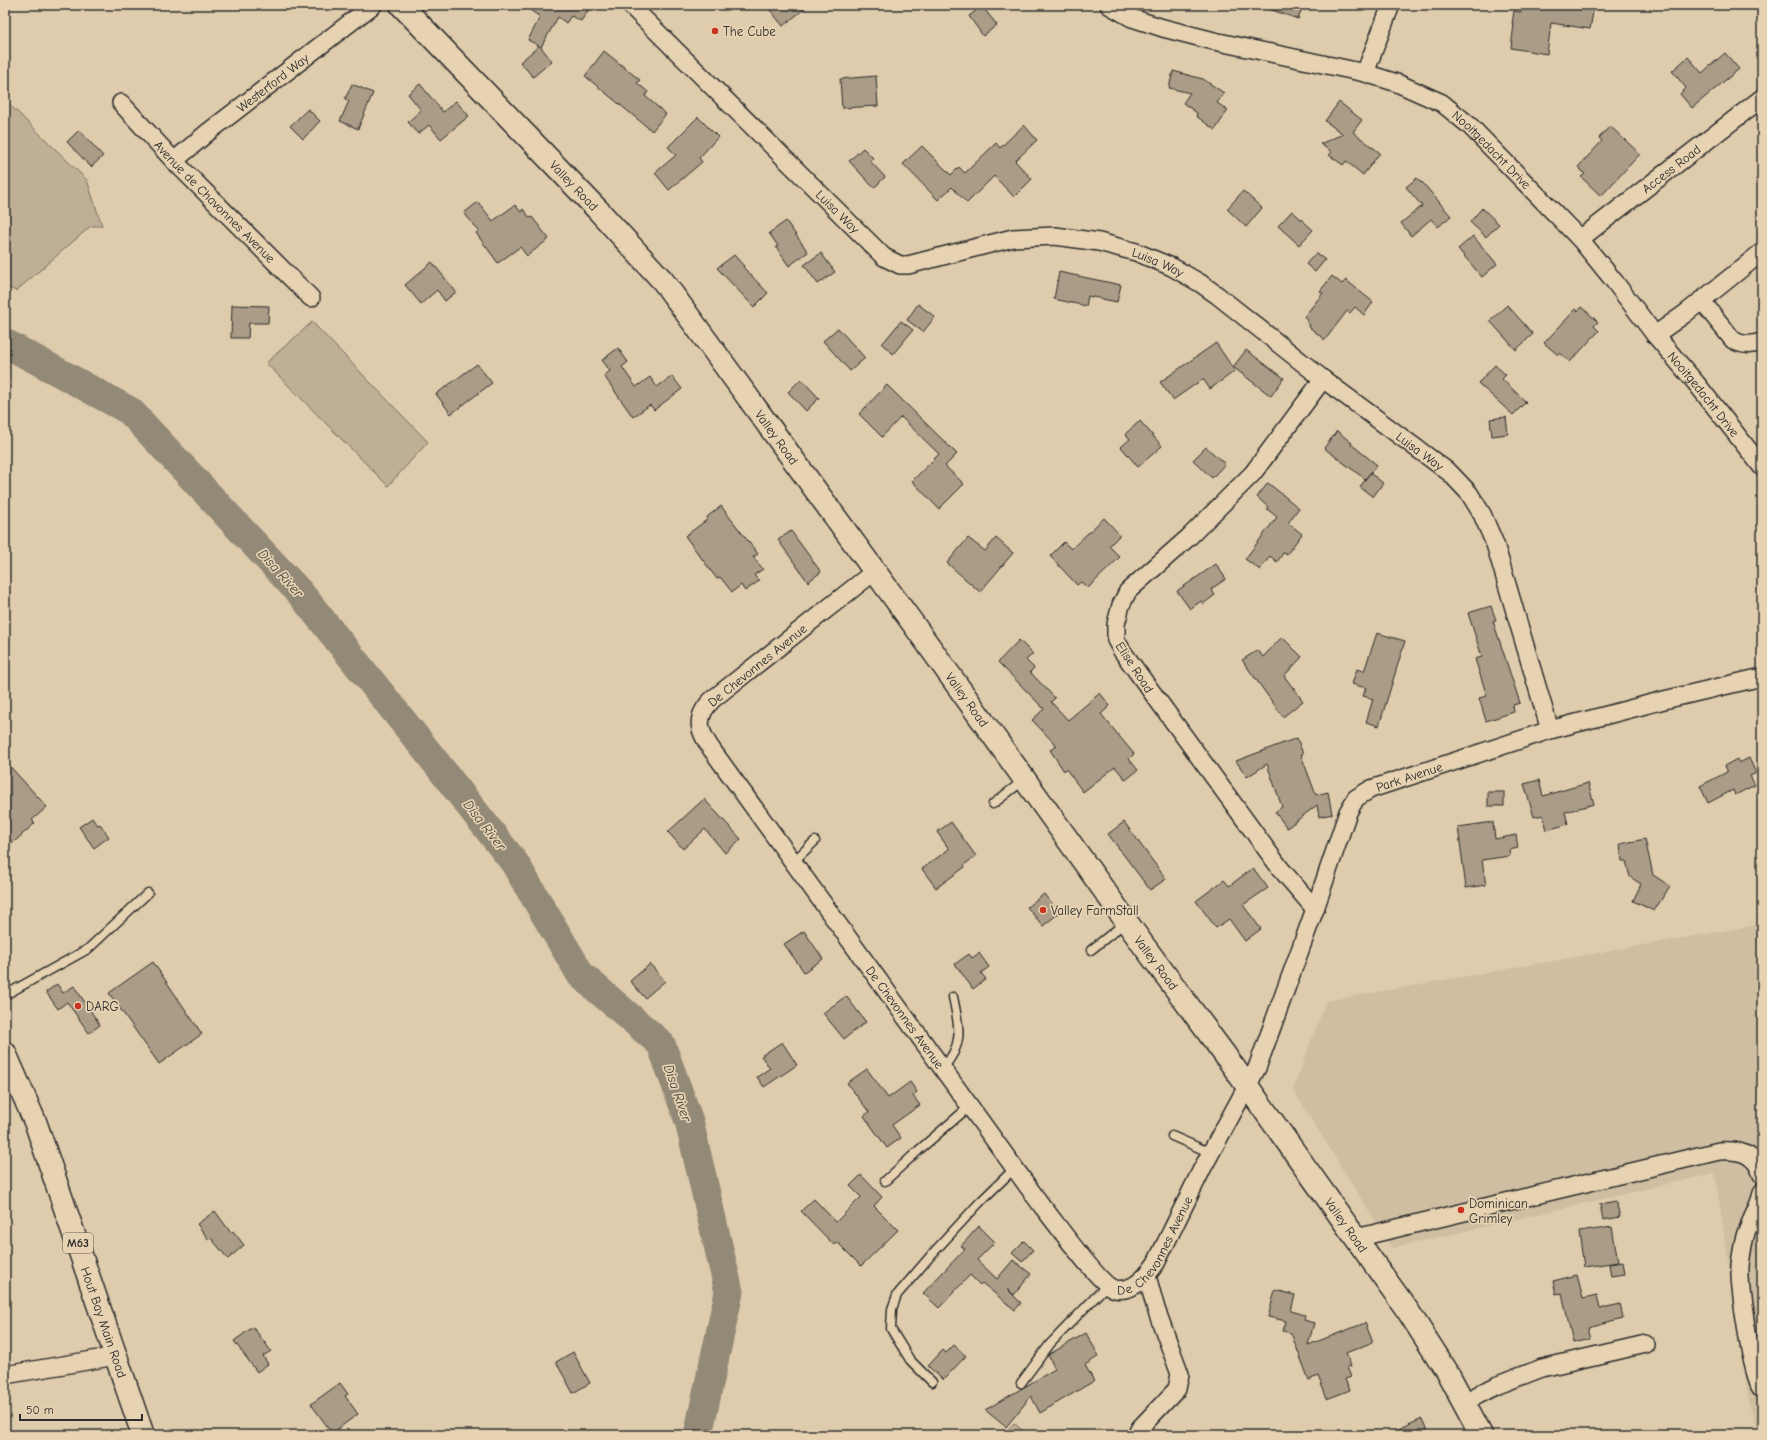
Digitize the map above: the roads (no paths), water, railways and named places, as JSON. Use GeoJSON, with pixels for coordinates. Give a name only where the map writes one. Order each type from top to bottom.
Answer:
{"type":"FeatureCollection","features":[{"type":"Feature","properties":{"kind":"street","name":"Westerford Way"},"geometry":{"type":"LineString","coordinates":[[174,161],[207,133],[373,5]]}},
{"type":"Feature","properties":{"kind":"street","name":"Valley Road"},"geometry":{"type":"LineString","coordinates":[[401,5],[597,209],[663,281],[875,571],[1127,922],[1226,1055],[1247,1087],[1408,1311],[1464,1402],[1481,1435]]}},
{"type":"Feature","properties":{"kind":"street","name":"Luisa Way"},"geometry":{"type":"LineString","coordinates":[[630,5],[884,257],[892,262],[908,265],[1013,238],[1036,236],[1055,236],[1099,242],[1136,252],[1172,267],[1200,283],[1323,379],[1450,473],[1469,493],[1482,514],[1495,544],[1550,730]]}},
{"type":"Feature","properties":{"kind":"street","name":"Nooitgedacht Drive"},"geometry":{"type":"LineString","coordinates":[[1109,5],[1132,18],[1164,28],[1214,41],[1365,73],[1397,83],[1442,103],[1470,126],[1580,239],[1655,335],[1696,383],[1762,468]]}},
{"type":"Feature","properties":{"kind":"street"},"geometry":{"type":"LineString","coordinates":[[1365,73],[1391,5]]}},
{"type":"Feature","properties":{"kind":"street","name":"Access Road"},"geometry":{"type":"LineString","coordinates":[[1580,239],[1762,98]]}},
{"type":"Feature","properties":{"kind":"street","name":"Avenue de Chavonnes Avenue"},"geometry":{"type":"LineString","coordinates":[[121,103],[174,161],[311,298]]}},
{"type":"Feature","properties":{"kind":"street"},"geometry":{"type":"LineString","coordinates":[[1655,335],[1686,313],[1762,252]]}},
{"type":"Feature","properties":{"kind":"street"},"geometry":{"type":"LineString","coordinates":[[1701,300],[1733,340],[1740,344],[1748,345],[1762,342]]}},
{"type":"Feature","properties":{"kind":"street","name":"Elise Road"},"geometry":{"type":"LineString","coordinates":[[1315,909],[1280,868],[1171,719],[1122,651],[1116,640],[1115,633],[1121,604],[1128,591],[1189,537],[1249,478],[1323,379]]}},
{"type":"Feature","properties":{"kind":"street","name":"De Chevonnes Avenue"},"geometry":{"type":"LineString","coordinates":[[875,571],[713,699],[705,707],[701,717],[701,731],[709,746],[944,1068],[1015,1168],[1089,1266],[1107,1285],[1116,1290],[1126,1288],[1136,1284],[1147,1276],[1166,1246],[1177,1220],[1211,1153],[1247,1087]]}},
{"type":"Feature","properties":{"kind":"street","name":"Park Avenue"},"geometry":{"type":"LineString","coordinates":[[1247,1087],[1257,1068],[1315,909],[1348,812],[1352,804],[1361,794],[1380,786],[1550,730],[1664,700],[1762,677]]}},
{"type":"Feature","properties":{"kind":"street","name":"Hout Bay Main Road"},"geometry":{"type":"LineString","coordinates":[[5,1053],[36,1124],[143,1435]]}},
{"type":"Feature","properties":{"kind":"street"},"geometry":{"type":"LineString","coordinates":[[1356,1238],[1719,1151],[1737,1150],[1752,1157],[1759,1166],[1762,1175]]}},
{"type":"Feature","properties":{"kind":"street"},"geometry":{"type":"LineString","coordinates":[[1762,1193],[1761,1200],[1746,1235],[1740,1266],[1741,1290],[1754,1368],[1758,1382],[1762,1388]]}},
{"type":"Feature","properties":{"kind":"street"},"geometry":{"type":"LineString","coordinates":[[1136,1435],[1140,1428],[1177,1389],[1180,1374],[1156,1309],[1147,1276]]}},
{"type":"Feature","properties":{"kind":"street"},"geometry":{"type":"LineString","coordinates":[[1464,1402],[1498,1385],[1542,1368],[1646,1344]]}},
{"type":"Feature","properties":{"kind":"street"},"geometry":{"type":"LineString","coordinates":[[5,1375],[116,1356]]}},
{"type":"Feature","properties":{"kind":"lane"},"geometry":{"type":"LineString","coordinates":[[993,804],[1025,780]]}},
{"type":"Feature","properties":{"kind":"lane"},"geometry":{"type":"LineString","coordinates":[[793,862],[815,841]]}},
{"type":"Feature","properties":{"kind":"lane"},"geometry":{"type":"LineString","coordinates":[[5,995],[53,970],[88,949],[148,893]]}},
{"type":"Feature","properties":{"kind":"lane"},"geometry":{"type":"LineString","coordinates":[[1091,950],[1127,922]]}},
{"type":"Feature","properties":{"kind":"lane"},"geometry":{"type":"LineString","coordinates":[[944,1068],[951,1059],[959,1042],[959,1027],[953,998]]}},
{"type":"Feature","properties":{"kind":"lane"},"geometry":{"type":"LineString","coordinates":[[885,1181],[970,1106]]}},
{"type":"Feature","properties":{"kind":"lane"},"geometry":{"type":"LineString","coordinates":[[1172,1136],[1211,1153]]}},
{"type":"Feature","properties":{"kind":"lane"},"geometry":{"type":"LineString","coordinates":[[932,1382],[910,1360],[891,1329],[892,1309],[897,1295],[975,1208],[1015,1168]]}},
{"type":"Feature","properties":{"kind":"lane"},"geometry":{"type":"LineString","coordinates":[[1021,1383],[1050,1344],[1107,1285]]}},
{"type":"Feature","properties":{"kind":"waterway","name":"Disa River"},"geometry":{"type":"LineString","coordinates":[[5,343],[130,411],[301,594],[426,750],[514,862],[581,975],[661,1044],[689,1121],[729,1292],[698,1435]]}},
{"type":"Feature","properties":{"kind":"place","name":"The Cube"},"geometry":{"type":"Point","coordinates":[715,31]}},
{"type":"Feature","properties":{"kind":"place","name":"Valley FarmStall"},"geometry":{"type":"Point","coordinates":[1043,910]}},
{"type":"Feature","properties":{"kind":"place","name":"DARG"},"geometry":{"type":"Point","coordinates":[78,1006]}},
{"type":"Feature","properties":{"kind":"place","name":"Dominican Grimley"},"geometry":{"type":"Point","coordinates":[1461,1210]}}]}
